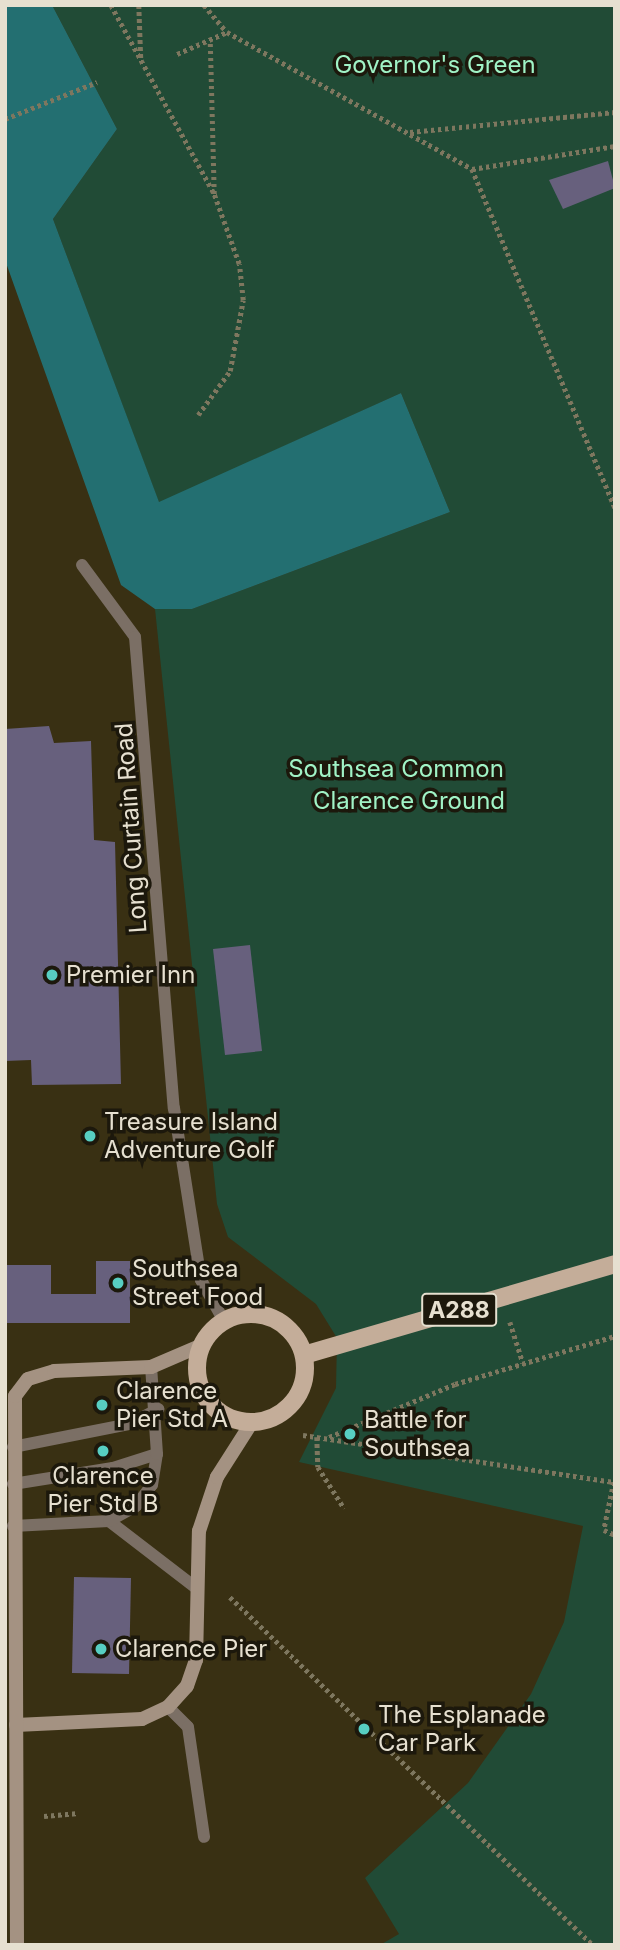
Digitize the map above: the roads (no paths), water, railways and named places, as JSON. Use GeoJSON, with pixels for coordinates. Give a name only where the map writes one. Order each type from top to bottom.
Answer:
{"type":"FeatureCollection","features":[{"type":"Feature","properties":{"kind":"main road","name":"A288"},"geometry":{"type":"LineString","coordinates":[[304,1355],[615,1264]]}},
{"type":"Feature","properties":{"kind":"main road"},"geometry":{"type":"LineString","coordinates":[[240,1315],[272,1318],[287,1327],[304,1355],[294,1401],[252,1422],[226,1415],[206,1398],[197,1363],[202,1345],[224,1321],[240,1315]]}},
{"type":"Feature","properties":{"kind":"street"},"geometry":{"type":"LineString","coordinates":[[17,1945],[13,1526],[15,1396],[28,1378],[151,1367],[202,1345]]}},
{"type":"Feature","properties":{"kind":"street"},"geometry":{"type":"LineString","coordinates":[[16,1725],[142,1719],[168,1707],[187,1686],[196,1660],[199,1531],[216,1478],[252,1422]]}},
{"type":"Feature","properties":{"kind":"lane","name":"Long Curtain Road"},"geometry":{"type":"LineString","coordinates":[[82,565],[135,637],[174,1108],[201,1280],[224,1321]]}},
{"type":"Feature","properties":{"kind":"lane"},"geometry":{"type":"LineString","coordinates":[[13,1526],[109,1521],[136,1506],[152,1485],[157,1454],[158,1409],[151,1367]]}},
{"type":"Feature","properties":{"kind":"lane"},"geometry":{"type":"LineString","coordinates":[[13,1447],[129,1424],[158,1409]]}},
{"type":"Feature","properties":{"kind":"lane"},"geometry":{"type":"LineString","coordinates":[[13,1484],[113,1468],[157,1454]]}},
{"type":"Feature","properties":{"kind":"lane"},"geometry":{"type":"LineString","coordinates":[[109,1521],[196,1588]]}},
{"type":"Feature","properties":{"kind":"lane"},"geometry":{"type":"LineString","coordinates":[[168,1707],[188,1727],[204,1837]]}},
{"type":"Feature","properties":{"kind":"water"},"geometry":{"type":"Polygon","coordinates":[[[5,5],[52,5],[117,129],[53,219],[159,502],[401,393],[450,512],[192,609],[155,609],[121,585],[5,260],[5,5]]]}},
{"type":"Feature","properties":{"kind":"place","name":"Premier Inn"},"geometry":{"type":"Point","coordinates":[52,975]}},
{"type":"Feature","properties":{"kind":"place","name":"Treasure Island Adventure Golf"},"geometry":{"type":"Point","coordinates":[90,1136]}},
{"type":"Feature","properties":{"kind":"place","name":"Southsea Street Food"},"geometry":{"type":"Point","coordinates":[118,1283]}},
{"type":"Feature","properties":{"kind":"place","name":"Clarence Pier Std A"},"geometry":{"type":"Point","coordinates":[102,1405]}},
{"type":"Feature","properties":{"kind":"place","name":"Battle for Southsea"},"geometry":{"type":"Point","coordinates":[350,1434]}},
{"type":"Feature","properties":{"kind":"place","name":"Clarence Pier Std B"},"geometry":{"type":"Point","coordinates":[103,1451]}},
{"type":"Feature","properties":{"kind":"place","name":"Clarence Pier"},"geometry":{"type":"Point","coordinates":[101,1649]}},
{"type":"Feature","properties":{"kind":"place","name":"The Esplanade Car Park"},"geometry":{"type":"Point","coordinates":[364,1729]}},
{"type":"Feature","properties":{"kind":"park label","name":"Governor's Green"},"geometry":{"type":"Point","coordinates":[435,65]}},
{"type":"Feature","properties":{"kind":"park label","name":"Southsea Common"},"geometry":{"type":"Point","coordinates":[396,769]}},
{"type":"Feature","properties":{"kind":"park label","name":"Clarence Ground"},"geometry":{"type":"Point","coordinates":[409,801]}}]}
